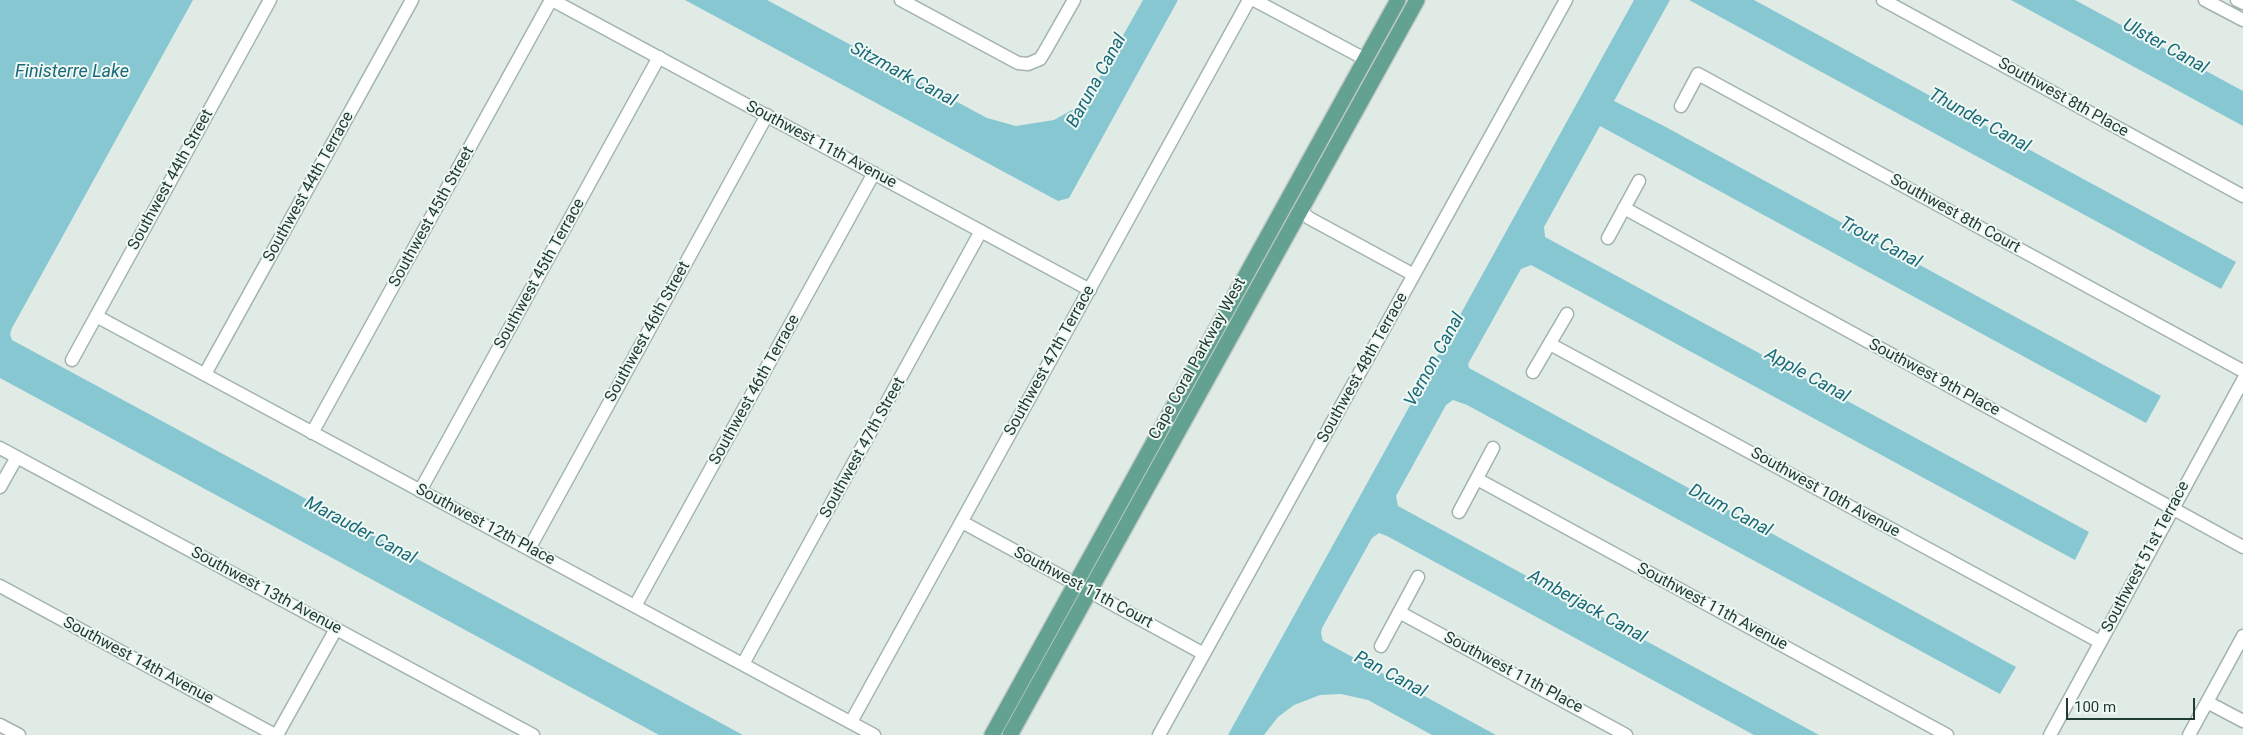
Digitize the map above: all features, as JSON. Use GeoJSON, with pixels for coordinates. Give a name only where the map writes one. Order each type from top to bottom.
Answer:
{"type":"FeatureCollection","features":[{"type":"Feature","properties":{"kind":"main road","name":"Cape Coral Parkway West"},"geometry":{"type":"LineString","coordinates":[[992,735],[1398,0]]}},
{"type":"Feature","properties":{"kind":"main road","name":"Cape Coral Parkway West"},"geometry":{"type":"LineString","coordinates":[[1010,735],[1417,0]]}},
{"type":"Feature","properties":{"kind":"main road"},"geometry":{"type":"LineString","coordinates":[[1300,210],[1302,190],[1341,120],[1343,100]]}},
{"type":"Feature","properties":{"kind":"main road"},"geometry":{"type":"LineString","coordinates":[[1241,318],[1247,290],[1283,224],[1284,220],[1280,215]]}},
{"type":"Feature","properties":{"kind":"street","name":"Southwest 44th Street"},"geometry":{"type":"LineString","coordinates":[[72,360],[270,0]]}},
{"type":"Feature","properties":{"kind":"street","name":"Southwest 44th Terrace"},"geometry":{"type":"LineString","coordinates":[[205,374],[412,0]]}},
{"type":"Feature","properties":{"kind":"street","name":"Southwest 11th Avenue"},"geometry":{"type":"LineString","coordinates":[[552,0],[1090,290]]}},
{"type":"Feature","properties":{"kind":"street","name":"Southwest 45th Street"},"geometry":{"type":"LineString","coordinates":[[312,433],[552,0]]}},
{"type":"Feature","properties":{"kind":"street"},"geometry":{"type":"LineString","coordinates":[[902,0],[1018,62],[1028,64],[1040,59],[1046,51],[1074,0]]}},
{"type":"Feature","properties":{"kind":"street","name":"Southwest 47th Terrace"},"geometry":{"type":"LineString","coordinates":[[850,722],[1249,0]]}},
{"type":"Feature","properties":{"kind":"street"},"geometry":{"type":"LineString","coordinates":[[1254,0],[1365,60]]}},
{"type":"Feature","properties":{"kind":"street","name":"Southwest 48th Terrace"},"geometry":{"type":"LineString","coordinates":[[1159,735],[1566,0]]}},
{"type":"Feature","properties":{"kind":"street","name":"Southwest 8th Place"},"geometry":{"type":"LineString","coordinates":[[1883,0],[2243,196]]}},
{"type":"Feature","properties":{"kind":"street"},"geometry":{"type":"LineString","coordinates":[[2205,0],[2243,20]]}},
{"type":"Feature","properties":{"kind":"street"},"geometry":{"type":"LineString","coordinates":[[2237,0],[2243,3]]}},
{"type":"Feature","properties":{"kind":"street","name":"Southwest 45th Terrace"},"geometry":{"type":"LineString","coordinates":[[420,491],[659,57]]}},
{"type":"Feature","properties":{"kind":"street","name":"Southwest 8th Court"},"geometry":{"type":"LineString","coordinates":[[1681,106],[1698,74],[2243,372]]}},
{"type":"Feature","properties":{"kind":"street","name":"Southwest 46th Street"},"geometry":{"type":"LineString","coordinates":[[529,549],[767,116]]}},
{"type":"Feature","properties":{"kind":"street","name":"Southwest 46th Terrace"},"geometry":{"type":"LineString","coordinates":[[635,606],[874,174]]}},
{"type":"Feature","properties":{"kind":"street"},"geometry":{"type":"LineString","coordinates":[[1608,238],[1639,180]]}},
{"type":"Feature","properties":{"kind":"street","name":"Southwest 9th Place"},"geometry":{"type":"LineString","coordinates":[[1624,208],[2243,547]]}},
{"type":"Feature","properties":{"kind":"street"},"geometry":{"type":"LineString","coordinates":[[1300,210],[1309,218],[1414,275]]}},
{"type":"Feature","properties":{"kind":"street","name":"Southwest 47th Street"},"geometry":{"type":"LineString","coordinates":[[743,664],[981,231]]}},
{"type":"Feature","properties":{"kind":"street"},"geometry":{"type":"LineString","coordinates":[[1533,372],[1567,314]]}},
{"type":"Feature","properties":{"kind":"street","name":"Southwest 12th Place"},"geometry":{"type":"LineString","coordinates":[[96,316],[874,735]]}},
{"type":"Feature","properties":{"kind":"street","name":"Southwest 10th Avenue"},"geometry":{"type":"LineString","coordinates":[[1550,344],[2100,642]]}},
{"type":"Feature","properties":{"kind":"street","name":"Southwest 51st Terrace"},"geometry":{"type":"LineString","coordinates":[[2050,735],[2243,380]]}},
{"type":"Feature","properties":{"kind":"street","name":"Southwest 13th Avenue"},"geometry":{"type":"LineString","coordinates":[[0,448],[533,735]]}},
{"type":"Feature","properties":{"kind":"street"},"geometry":{"type":"LineString","coordinates":[[1459,512],[1493,448]]}},
{"type":"Feature","properties":{"kind":"street"},"geometry":{"type":"LineString","coordinates":[[0,488],[16,458]]}},
{"type":"Feature","properties":{"kind":"street","name":"Southwest 11th Avenue"},"geometry":{"type":"LineString","coordinates":[[1477,478],[1947,735]]}},
{"type":"Feature","properties":{"kind":"street","name":"Southwest 11th Court"},"geometry":{"type":"LineString","coordinates":[[962,522],[1204,654]]}},
{"type":"Feature","properties":{"kind":"street"},"geometry":{"type":"LineString","coordinates":[[1381,646],[1418,577]]}},
{"type":"Feature","properties":{"kind":"street","name":"Southwest 14th Avenue"},"geometry":{"type":"LineString","coordinates":[[0,586],[276,735]]}},
{"type":"Feature","properties":{"kind":"street","name":"Southwest 11th Place"},"geometry":{"type":"LineString","coordinates":[[1399,612],[1626,735]]}},
{"type":"Feature","properties":{"kind":"street"},"geometry":{"type":"LineString","coordinates":[[276,735],[336,629]]}},
{"type":"Feature","properties":{"kind":"street"},"geometry":{"type":"LineString","coordinates":[[2189,735],[2243,636]]}},
{"type":"Feature","properties":{"kind":"street"},"geometry":{"type":"LineString","coordinates":[[2207,702],[2243,721]]}},
{"type":"Feature","properties":{"kind":"street"},"geometry":{"type":"LineString","coordinates":[[0,725],[19,735]]}},
{"type":"Feature","properties":{"kind":"water"},"geometry":{"type":"Polygon","coordinates":[[[0,0],[193,0],[12,328],[10,334],[12,340],[743,735],[659,735],[0,378],[0,0]]]}},
{"type":"Feature","properties":{"kind":"water","name":"Sitzmark Canal"},"geometry":{"type":"Polygon","coordinates":[[[685,0],[767,0],[987,118],[1016,126],[1054,120],[1079,106],[1093,89],[1143,0],[1178,0],[1069,198],[1058,201],[685,0]]]}},
{"type":"Feature","properties":{"kind":"water","name":"Drum Canal"},"geometry":{"type":"Polygon","coordinates":[[[1634,0],[1670,0],[1614,101],[1662,125],[2161,396],[2146,423],[1600,126],[1544,227],[1545,237],[2089,532],[2075,560],[1531,265],[1521,269],[1468,364],[1469,368],[2016,667],[2000,694],[1467,405],[1453,400],[1446,405],[1396,496],[1398,506],[1819,735],[1754,735],[1379,533],[1372,538],[1322,628],[1323,641],[1496,735],[1432,735],[1368,700],[1341,694],[1320,695],[1294,705],[1278,717],[1264,735],[1228,735],[1634,0]]]}},
{"type":"Feature","properties":{"kind":"water"},"geometry":{"type":"Polygon","coordinates":[[[1689,0],[1754,0],[2236,262],[2221,289],[1689,0]]]}},
{"type":"Feature","properties":{"kind":"water"},"geometry":{"type":"Polygon","coordinates":[[[2011,0],[2075,0],[2243,91],[2243,126],[2011,0]]]}},
{"type":"Feature","properties":{"kind":"water label","name":"Ulster Canal"},"geometry":{"type":"Point","coordinates":[2165,47]}},
{"type":"Feature","properties":{"kind":"water label","name":"Finisterre Lake"},"geometry":{"type":"Point","coordinates":[72,72]}},
{"type":"Feature","properties":{"kind":"water label","name":"Baruna Canal"},"geometry":{"type":"Point","coordinates":[1097,81]}},
{"type":"Feature","properties":{"kind":"water label","name":"Thunder Canal"},"geometry":{"type":"Point","coordinates":[1979,121]}},
{"type":"Feature","properties":{"kind":"water label","name":"Trout Canal"},"geometry":{"type":"Point","coordinates":[1880,243]}},
{"type":"Feature","properties":{"kind":"water label","name":"Vernon Canal"},"geometry":{"type":"Point","coordinates":[1435,360]}},
{"type":"Feature","properties":{"kind":"water label","name":"Apple Canal"},"geometry":{"type":"Point","coordinates":[1807,376]}},
{"type":"Feature","properties":{"kind":"water label","name":"Marauder Canal"},"geometry":{"type":"Point","coordinates":[360,531]}},
{"type":"Feature","properties":{"kind":"water label","name":"Amberjack Canal"},"geometry":{"type":"Point","coordinates":[1587,607]}},
{"type":"Feature","properties":{"kind":"water label","name":"Pan Canal"},"geometry":{"type":"Point","coordinates":[1390,675]}}]}
